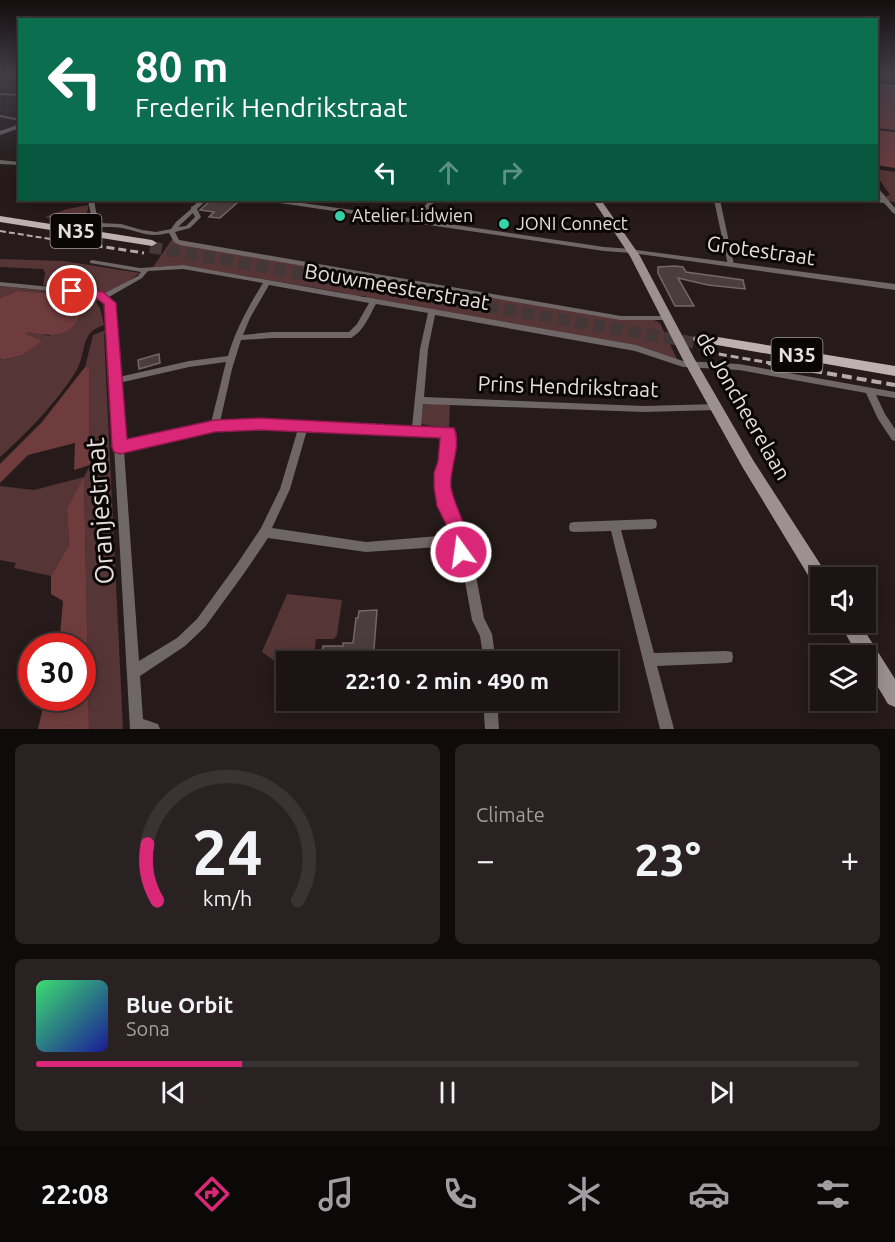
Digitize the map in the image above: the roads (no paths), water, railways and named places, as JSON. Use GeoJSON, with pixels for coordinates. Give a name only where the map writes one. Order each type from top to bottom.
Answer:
{"type":"FeatureCollection","features":[{"type":"Feature","properties":{"kind":"main road","name":"de Joncheerelaan"},"geometry":{"type":"LineString","coordinates":[[598,201],[668,318],[688,365],[812,567]]}},
{"type":"Feature","properties":{"kind":"main road","name":"N35"},"geometry":{"type":"LineString","coordinates":[[0,220],[151,245]]}},
{"type":"Feature","properties":{"kind":"main road","name":"N35"},"geometry":{"type":"LineString","coordinates":[[895,371],[701,341],[895,377]]}},
{"type":"Feature","properties":{"kind":"main road"},"geometry":{"type":"LineString","coordinates":[[855,633],[895,697]]}},
{"type":"Feature","properties":{"kind":"street"},"geometry":{"type":"LineString","coordinates":[[0,117],[18,120]]}},
{"type":"Feature","properties":{"kind":"street"},"geometry":{"type":"LineString","coordinates":[[0,134],[18,129]]}},
{"type":"Feature","properties":{"kind":"street"},"geometry":{"type":"LineString","coordinates":[[2,161],[18,164]]}},
{"type":"Feature","properties":{"kind":"street"},"geometry":{"type":"LineString","coordinates":[[878,191],[895,212]]}},
{"type":"Feature","properties":{"kind":"street"},"geometry":{"type":"LineString","coordinates":[[91,201],[95,225],[121,226],[150,234],[172,232],[195,222],[198,217],[193,208]]}},
{"type":"Feature","properties":{"kind":"street"},"geometry":{"type":"LineString","coordinates":[[172,232],[193,208],[203,201]]}},
{"type":"Feature","properties":{"kind":"street","name":"Grotestraat"},"geometry":{"type":"LineString","coordinates":[[280,201],[895,288]]}},
{"type":"Feature","properties":{"kind":"street"},"geometry":{"type":"LineString","coordinates":[[419,220],[431,201]]}},
{"type":"Feature","properties":{"kind":"street"},"geometry":{"type":"LineString","coordinates":[[717,201],[731,265]]}},
{"type":"Feature","properties":{"kind":"street"},"geometry":{"type":"LineString","coordinates":[[878,201],[886,201]]}},
{"type":"Feature","properties":{"kind":"street"},"geometry":{"type":"LineString","coordinates":[[172,232],[180,243],[621,318],[668,318]]}},
{"type":"Feature","properties":{"kind":"street","name":"Bouwmeesterstraat"},"geometry":{"type":"LineString","coordinates":[[92,262],[147,270],[178,266],[636,348],[688,365],[739,367],[895,395]]}},
{"type":"Feature","properties":{"kind":"street"},"geometry":{"type":"LineString","coordinates":[[0,284],[93,293],[105,297],[140,277],[147,270]]}},
{"type":"Feature","properties":{"kind":"street"},"geometry":{"type":"LineString","coordinates":[[215,426],[237,338],[248,311],[267,282]]}},
{"type":"Feature","properties":{"kind":"street","name":"Oranjestraat"},"geometry":{"type":"LineString","coordinates":[[105,297],[111,305],[137,726],[153,729]]}},
{"type":"Feature","properties":{"kind":"street"},"geometry":{"type":"LineString","coordinates":[[237,338],[272,335],[351,335],[360,326],[374,301]]}},
{"type":"Feature","properties":{"kind":"street"},"geometry":{"type":"LineString","coordinates":[[416,430],[424,349],[432,312]]}},
{"type":"Feature","properties":{"kind":"street"},"geometry":{"type":"LineString","coordinates":[[115,381],[189,364],[230,359]]}},
{"type":"Feature","properties":{"kind":"street"},"geometry":{"type":"LineString","coordinates":[[868,390],[895,437]]}},
{"type":"Feature","properties":{"kind":"street","name":"Prins Hendrikstraat"},"geometry":{"type":"LineString","coordinates":[[419,400],[644,410],[713,407]]}},
{"type":"Feature","properties":{"kind":"street"},"geometry":{"type":"LineString","coordinates":[[134,672],[182,642],[201,623],[265,532],[285,489],[304,424]]}},
{"type":"Feature","properties":{"kind":"street"},"geometry":{"type":"LineString","coordinates":[[120,447],[215,426],[304,424],[448,432],[442,480],[446,506],[454,522],[457,540],[470,576],[478,620],[486,634],[488,651]]}},
{"type":"Feature","properties":{"kind":"street"},"geometry":{"type":"LineString","coordinates":[[574,527],[652,525]]}},
{"type":"Feature","properties":{"kind":"street"},"geometry":{"type":"LineString","coordinates":[[615,526],[667,729]]}},
{"type":"Feature","properties":{"kind":"street"},"geometry":{"type":"LineString","coordinates":[[265,532],[366,547],[457,540]]}},
{"type":"Feature","properties":{"kind":"street"},"geometry":{"type":"LineString","coordinates":[[651,660],[727,657]]}},
{"type":"Feature","properties":{"kind":"street"},"geometry":{"type":"LineString","coordinates":[[492,711],[492,729]]}},
{"type":"Feature","properties":{"kind":"tunnel"},"geometry":{"type":"LineString","coordinates":[[150,247],[702,344]]}},
{"type":"Feature","properties":{"kind":"railway"},"geometry":{"type":"LineString","coordinates":[[0,231],[69,242]]}},
{"type":"Feature","properties":{"kind":"railway"},"geometry":{"type":"LineString","coordinates":[[59,240],[144,253]]}},
{"type":"Feature","properties":{"kind":"railway"},"geometry":{"type":"LineString","coordinates":[[707,352],[776,364]]}},
{"type":"Feature","properties":{"kind":"railway"},"geometry":{"type":"LineString","coordinates":[[768,363],[895,385]]}},
{"type":"Feature","properties":{"kind":"place","name":"Atelier Lidwien"},"geometry":{"type":"Point","coordinates":[340,216]}},
{"type":"Feature","properties":{"kind":"place","name":"JONI Connect"},"geometry":{"type":"Point","coordinates":[504,224]}}]}
